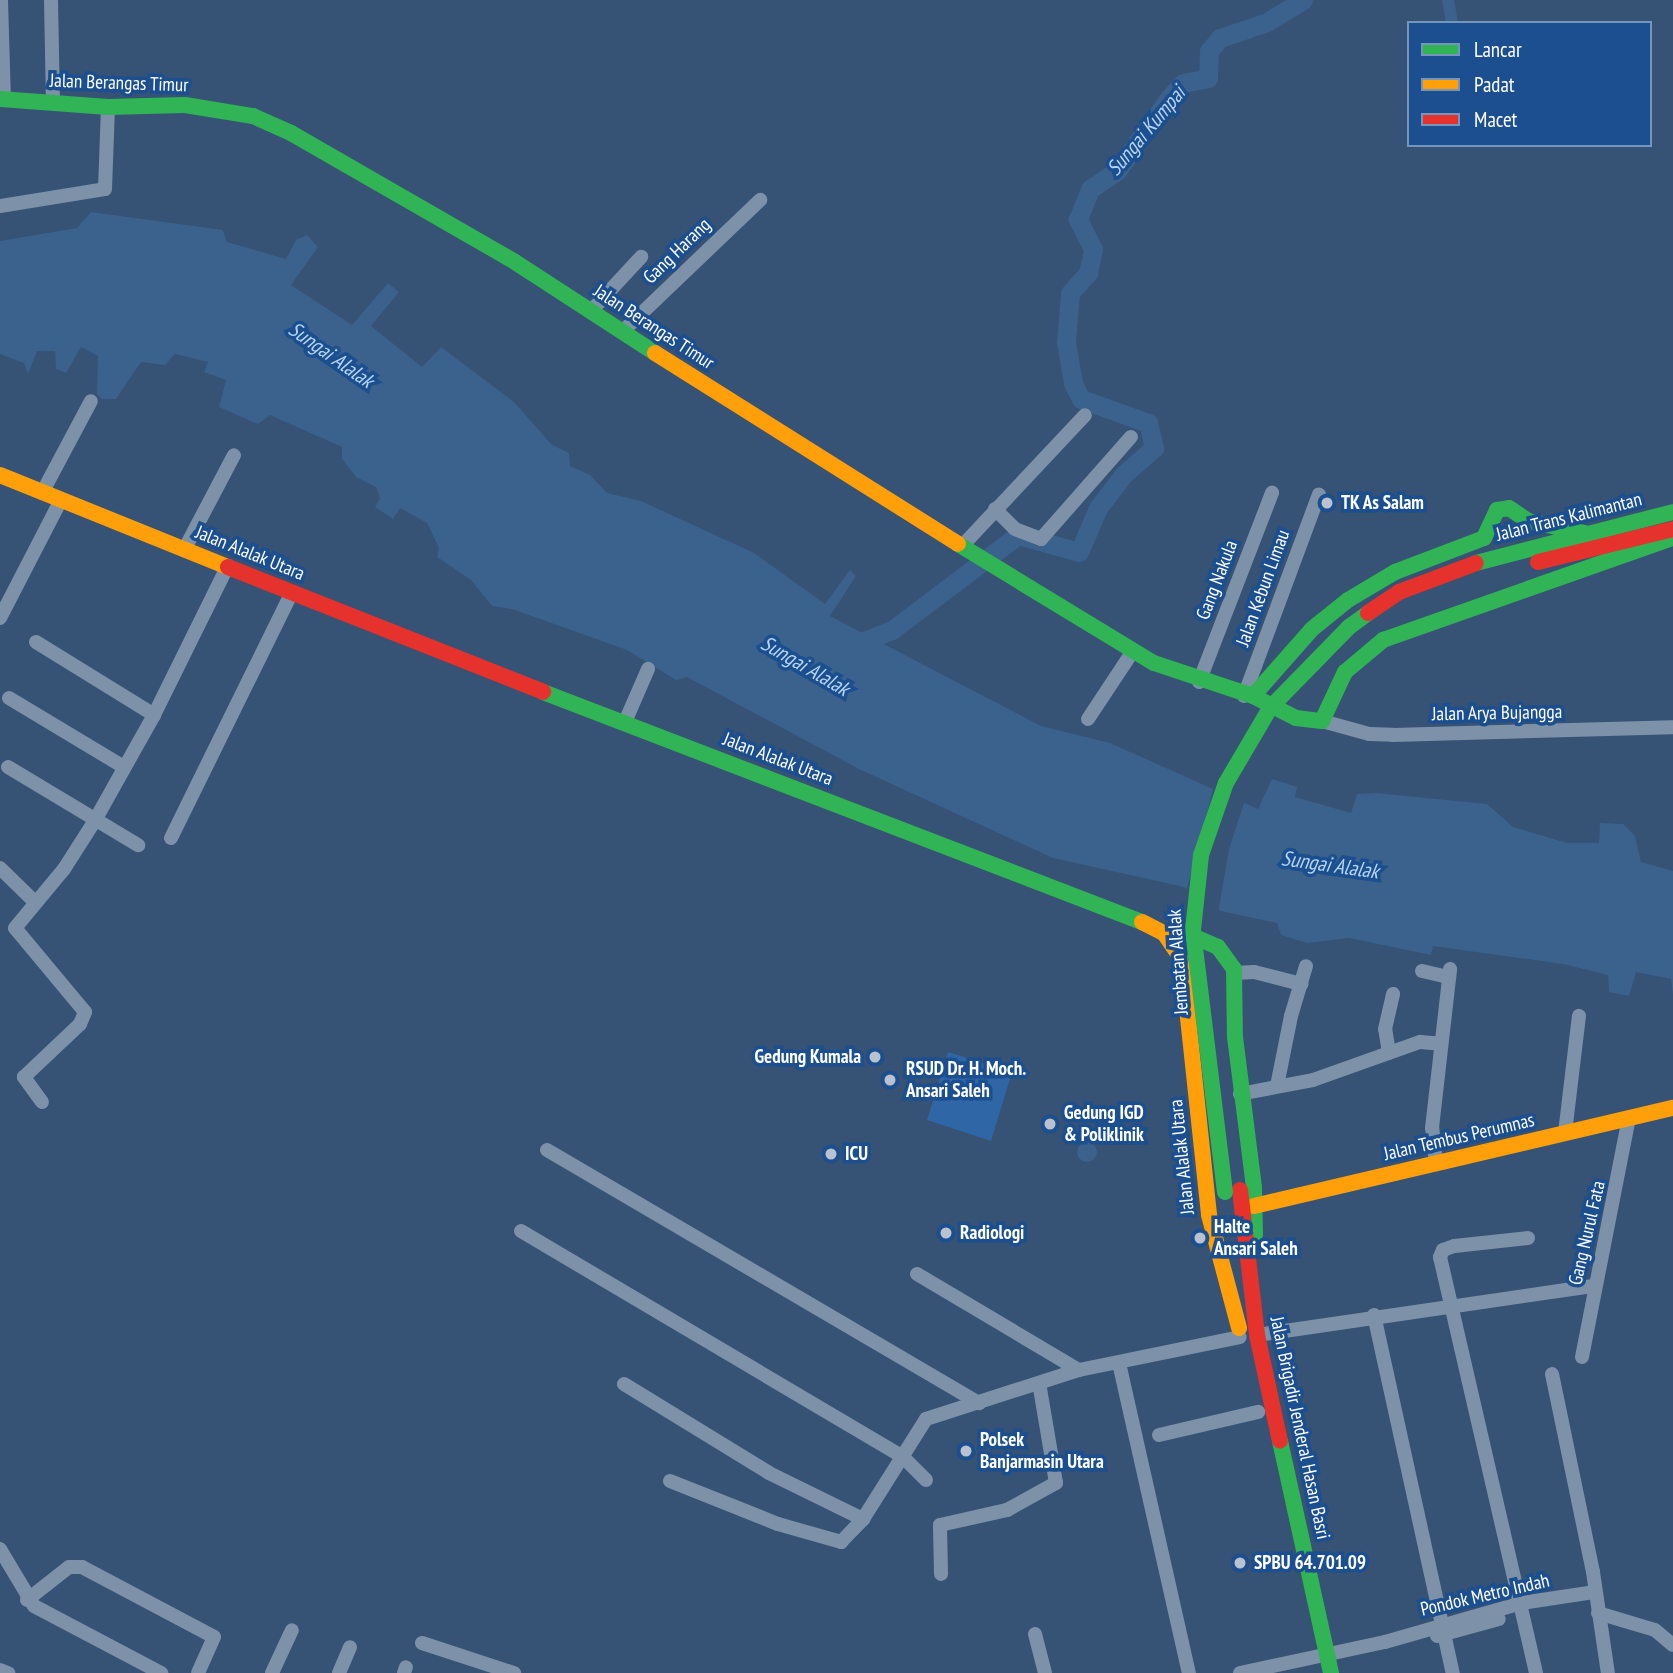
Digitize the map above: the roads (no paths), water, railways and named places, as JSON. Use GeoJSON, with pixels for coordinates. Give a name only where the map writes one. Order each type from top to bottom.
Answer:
{"type":"FeatureCollection","features":[{"type":"Feature","properties":{"kind":"main road","name":"Jalan Berangas Timur"},"geometry":{"type":"LineString","coordinates":[[2,99],[108,107],[185,105],[253,116],[480,242],[623,331],[831,467],[1001,567],[1133,651],[1199,682],[1248,696],[1296,718],[1322,721]]}},
{"type":"Feature","properties":{"kind":"main road","name":"Jalan Alalak Utara"},"geometry":{"type":"LineString","coordinates":[[1,479],[61,500],[1033,883],[1125,914],[1177,937],[1209,1215],[1240,1333]]}},
{"type":"Feature","properties":{"kind":"main road"},"geometry":{"type":"LineString","coordinates":[[1248,696],[1312,629],[1348,600],[1419,561],[1484,538],[1497,510],[1509,508],[1528,521],[1585,533]]}},
{"type":"Feature","properties":{"kind":"main road","name":"Jalan Trans Kalimantan"},"geometry":{"type":"LineString","coordinates":[[1478,571],[1585,533],[1673,512]]}},
{"type":"Feature","properties":{"kind":"main road","name":"Jalan Trans Kalimantan"},"geometry":{"type":"LineString","coordinates":[[1478,571],[1673,529]]}},
{"type":"Feature","properties":{"kind":"main road"},"geometry":{"type":"LineString","coordinates":[[1322,721],[1345,671],[1383,640],[1673,538]]}},
{"type":"Feature","properties":{"kind":"main road","name":"Jembatan Alalak"},"geometry":{"type":"LineString","coordinates":[[1232,1191],[1193,930],[1201,855],[1222,793],[1238,757],[1270,708],[1342,634],[1399,592],[1478,571]]}},
{"type":"Feature","properties":{"kind":"main road"},"geometry":{"type":"LineString","coordinates":[[1177,937],[1218,947],[1235,973],[1240,1094],[1254,1206],[1256,1330]]}},
{"type":"Feature","properties":{"kind":"main road","name":"Jalan Tembus Perumnas"},"geometry":{"type":"LineString","coordinates":[[1254,1206],[1673,1108]]}},
{"type":"Feature","properties":{"kind":"main road","name":"Jalan Brigadir Jenderal Hasan Basri"},"geometry":{"type":"LineString","coordinates":[[1232,1191],[1319,1662]]}},
{"type":"Feature","properties":{"kind":"main road","name":"Jalan Brigadir Jenderal Hasan Basri"},"geometry":{"type":"LineString","coordinates":[[1232,1191],[1240,1333],[1319,1662],[1331,1673]]}},
{"type":"Feature","properties":{"kind":"street"},"geometry":{"type":"LineString","coordinates":[[1,0],[2,99]]}},
{"type":"Feature","properties":{"kind":"street"},"geometry":{"type":"LineString","coordinates":[[51,0],[53,103]]}},
{"type":"Feature","properties":{"kind":"street"},"geometry":{"type":"LineString","coordinates":[[0,206],[105,189],[108,107]]}},
{"type":"Feature","properties":{"kind":"street","name":"Gang Harang"},"geometry":{"type":"LineString","coordinates":[[623,331],[760,200]]}},
{"type":"Feature","properties":{"kind":"street"},"geometry":{"type":"LineString","coordinates":[[591,311],[641,257]]}},
{"type":"Feature","properties":{"kind":"street"},"geometry":{"type":"LineString","coordinates":[[43,493],[91,401]]}},
{"type":"Feature","properties":{"kind":"street"},"geometry":{"type":"LineString","coordinates":[[963,544],[1085,415]]}},
{"type":"Feature","properties":{"kind":"street"},"geometry":{"type":"LineString","coordinates":[[995,509],[1014,530],[1041,538],[1131,437]]}},
{"type":"Feature","properties":{"kind":"street"},"geometry":{"type":"LineString","coordinates":[[184,550],[234,454]]}},
{"type":"Feature","properties":{"kind":"street","name":"Gang Nakula"},"geometry":{"type":"LineString","coordinates":[[1199,682],[1272,493]]}},
{"type":"Feature","properties":{"kind":"street","name":"Jalan Kebun Limau"},"geometry":{"type":"LineString","coordinates":[[1248,696],[1319,494]]}},
{"type":"Feature","properties":{"kind":"street"},"geometry":{"type":"LineString","coordinates":[[0,618],[61,500]]}},
{"type":"Feature","properties":{"kind":"street"},"geometry":{"type":"LineString","coordinates":[[42,1102],[24,1077],[85,1018],[83,1008],[17,934],[17,925],[64,869],[94,822],[153,715],[227,567]]}},
{"type":"Feature","properties":{"kind":"street"},"geometry":{"type":"LineString","coordinates":[[170,838],[292,592]]}},
{"type":"Feature","properties":{"kind":"street"},"geometry":{"type":"LineString","coordinates":[[36,642],[153,715]]}},
{"type":"Feature","properties":{"kind":"street"},"geometry":{"type":"LineString","coordinates":[[1088,719],[1133,651]]}},
{"type":"Feature","properties":{"kind":"street"},"geometry":{"type":"LineString","coordinates":[[625,722],[648,669]]}},
{"type":"Feature","properties":{"kind":"street"},"geometry":{"type":"LineString","coordinates":[[9,698],[124,767]]}},
{"type":"Feature","properties":{"kind":"street","name":"Jalan Arya Bujangga"},"geometry":{"type":"LineString","coordinates":[[1322,721],[1369,734],[1394,735],[1673,727]]}},
{"type":"Feature","properties":{"kind":"street"},"geometry":{"type":"LineString","coordinates":[[8,768],[94,822],[138,845]]}},
{"type":"Feature","properties":{"kind":"street"},"geometry":{"type":"LineString","coordinates":[[0,868],[35,902]]}},
{"type":"Feature","properties":{"kind":"street"},"geometry":{"type":"LineString","coordinates":[[1277,1086],[1306,966]]}},
{"type":"Feature","properties":{"kind":"street"},"geometry":{"type":"LineString","coordinates":[[1422,971],[1449,973],[1432,1128],[1436,1164]]}},
{"type":"Feature","properties":{"kind":"street"},"geometry":{"type":"LineString","coordinates":[[1235,973],[1254,972],[1301,984]]}},
{"type":"Feature","properties":{"kind":"street"},"geometry":{"type":"LineString","coordinates":[[1388,1054],[1385,1029],[1393,994]]}},
{"type":"Feature","properties":{"kind":"street"},"geometry":{"type":"LineString","coordinates":[[1565,1133],[1579,1016]]}},
{"type":"Feature","properties":{"kind":"street"},"geometry":{"type":"LineString","coordinates":[[1240,1094],[1313,1080],[1420,1042],[1441,1044]]}},
{"type":"Feature","properties":{"kind":"street","name":"Gang Nurul Fata"},"geometry":{"type":"LineString","coordinates":[[1582,1357],[1594,1286],[1619,1186],[1629,1118]]}},
{"type":"Feature","properties":{"kind":"street"},"geometry":{"type":"LineString","coordinates":[[547,1150],[979,1403]]}},
{"type":"Feature","properties":{"kind":"street"},"geometry":{"type":"LineString","coordinates":[[521,1231],[902,1456],[926,1480]]}},
{"type":"Feature","properties":{"kind":"street"},"geometry":{"type":"LineString","coordinates":[[1528,1238],[1443,1250],[1440,1261],[1449,1309],[1523,1608],[1536,1673]]}},
{"type":"Feature","properties":{"kind":"street"},"geometry":{"type":"LineString","coordinates":[[917,1274],[1079,1370]]}},
{"type":"Feature","properties":{"kind":"street"},"geometry":{"type":"LineString","coordinates":[[1256,1330],[1374,1315],[1449,1309],[1594,1286]]}},
{"type":"Feature","properties":{"kind":"street"},"geometry":{"type":"LineString","coordinates":[[1374,1315],[1453,1673]]}},
{"type":"Feature","properties":{"kind":"street"},"geometry":{"type":"LineString","coordinates":[[670,1481],[834,1543],[846,1539],[863,1519],[926,1419],[1079,1370],[1119,1363],[1240,1333]]}},
{"type":"Feature","properties":{"kind":"street"},"geometry":{"type":"LineString","coordinates":[[1119,1363],[1189,1673]]}},
{"type":"Feature","properties":{"kind":"street"},"geometry":{"type":"LineString","coordinates":[[1552,1374],[1597,1602],[1608,1673]]}},
{"type":"Feature","properties":{"kind":"street"},"geometry":{"type":"LineString","coordinates":[[940,1574],[940,1524],[1007,1510],[1056,1483],[1039,1383]]}},
{"type":"Feature","properties":{"kind":"street"},"geometry":{"type":"LineString","coordinates":[[624,1384],[769,1473],[863,1519]]}},
{"type":"Feature","properties":{"kind":"street"},"geometry":{"type":"LineString","coordinates":[[1159,1435],[1258,1412]]}},
{"type":"Feature","properties":{"kind":"street"},"geometry":{"type":"LineString","coordinates":[[0,1549],[27,1600],[57,1621],[161,1673]]}},
{"type":"Feature","properties":{"kind":"street"},"geometry":{"type":"LineString","coordinates":[[27,1600],[69,1567],[82,1567],[214,1637],[198,1673]]}},
{"type":"Feature","properties":{"kind":"street"},"geometry":{"type":"LineString","coordinates":[[1597,1602],[1640,1623],[1673,1645]]}},
{"type":"Feature","properties":{"kind":"street","name":"Pondok Metro Indah"},"geometry":{"type":"LineString","coordinates":[[1240,1673],[1319,1662],[1385,1642],[1523,1608],[1597,1602]]}},
{"type":"Feature","properties":{"kind":"street"},"geometry":{"type":"LineString","coordinates":[[272,1673],[292,1630]]}},
{"type":"Feature","properties":{"kind":"street"},"geometry":{"type":"LineString","coordinates":[[1035,1634],[1045,1673]]}},
{"type":"Feature","properties":{"kind":"street"},"geometry":{"type":"LineString","coordinates":[[422,1643],[514,1673]]}},
{"type":"Feature","properties":{"kind":"street"},"geometry":{"type":"LineString","coordinates":[[339,1673],[350,1647]]}},
{"type":"Feature","properties":{"kind":"street"},"geometry":{"type":"LineString","coordinates":[[0,1670],[8,1673]]}},
{"type":"Feature","properties":{"kind":"water","name":"Sungai Alalak"},"geometry":{"type":"Polygon","coordinates":[[[91,212],[223,230],[227,242],[286,259],[296,240],[307,235],[318,247],[291,285],[352,325],[388,283],[399,292],[371,326],[422,367],[441,347],[514,402],[552,445],[569,453],[570,466],[590,475],[607,493],[641,501],[754,553],[825,604],[850,570],[856,576],[830,616],[1041,726],[1110,743],[1258,809],[1272,779],[1297,787],[1295,797],[1351,813],[1357,794],[1376,793],[1487,804],[1513,827],[1567,843],[1599,843],[1600,823],[1623,824],[1635,836],[1641,862],[1673,871],[1673,995],[1671,979],[1636,972],[1629,996],[1609,992],[1608,975],[1563,964],[1433,946],[1431,955],[1349,938],[1307,943],[1281,935],[1277,923],[1221,911],[1184,887],[1053,858],[859,769],[687,677],[676,680],[627,650],[512,609],[492,606],[471,580],[437,557],[439,548],[427,523],[400,508],[393,519],[375,507],[380,498],[376,487],[356,477],[342,459],[342,447],[270,415],[258,424],[219,407],[226,380],[204,372],[208,362],[175,354],[165,365],[141,362],[116,399],[102,399],[97,394],[98,356],[81,347],[66,373],[56,369],[55,351],[37,351],[28,374],[24,363],[0,354],[0,241],[77,228],[91,212]]]}},
{"type":"Feature","properties":{"kind":"water"},"geometry":{"type":"Polygon","coordinates":[[[1087,1142],[1094,1145],[1097,1152],[1094,1159],[1087,1162],[1080,1159],[1077,1152],[1080,1145],[1087,1142]]]}},
{"type":"Feature","properties":{"kind":"waterway","name":"Sungai Kumpai"},"geometry":{"type":"LineString","coordinates":[[846,648],[892,630],[1018,535],[1079,552],[1098,508],[1124,474],[1154,448],[1148,423],[1081,399],[1073,383],[1066,342],[1070,293],[1088,273],[1093,249],[1078,219],[1090,189],[1117,171],[1169,98],[1183,83],[1208,78],[1209,51],[1220,38],[1267,22],[1303,0]]}},
{"type":"Feature","properties":{"kind":"waterway"},"geometry":{"type":"LineString","coordinates":[[1448,0],[1452,21]]}},
{"type":"Feature","properties":{"kind":"place","name":"TK As Salam"},"geometry":{"type":"Point","coordinates":[1327,503]}},
{"type":"Feature","properties":{"kind":"place","name":"Gedung Kumala"},"geometry":{"type":"Point","coordinates":[875,1057]}},
{"type":"Feature","properties":{"kind":"place","name":"RSUD Dr. H. Moch. Ansari Saleh"},"geometry":{"type":"Point","coordinates":[890,1080]}},
{"type":"Feature","properties":{"kind":"place","name":"Gedung IGD & Poliklinik"},"geometry":{"type":"Point","coordinates":[1050,1124]}},
{"type":"Feature","properties":{"kind":"place","name":"ICU"},"geometry":{"type":"Point","coordinates":[831,1154]}},
{"type":"Feature","properties":{"kind":"place","name":"Radiologi"},"geometry":{"type":"Point","coordinates":[946,1233]}},
{"type":"Feature","properties":{"kind":"place","name":"Halte Ansari Saleh"},"geometry":{"type":"Point","coordinates":[1200,1238]}},
{"type":"Feature","properties":{"kind":"place","name":"Polsek Banjarmasin Utara"},"geometry":{"type":"Point","coordinates":[966,1451]}},
{"type":"Feature","properties":{"kind":"place","name":"SPBU 64.701.09"},"geometry":{"type":"Point","coordinates":[1240,1563]}}]}
